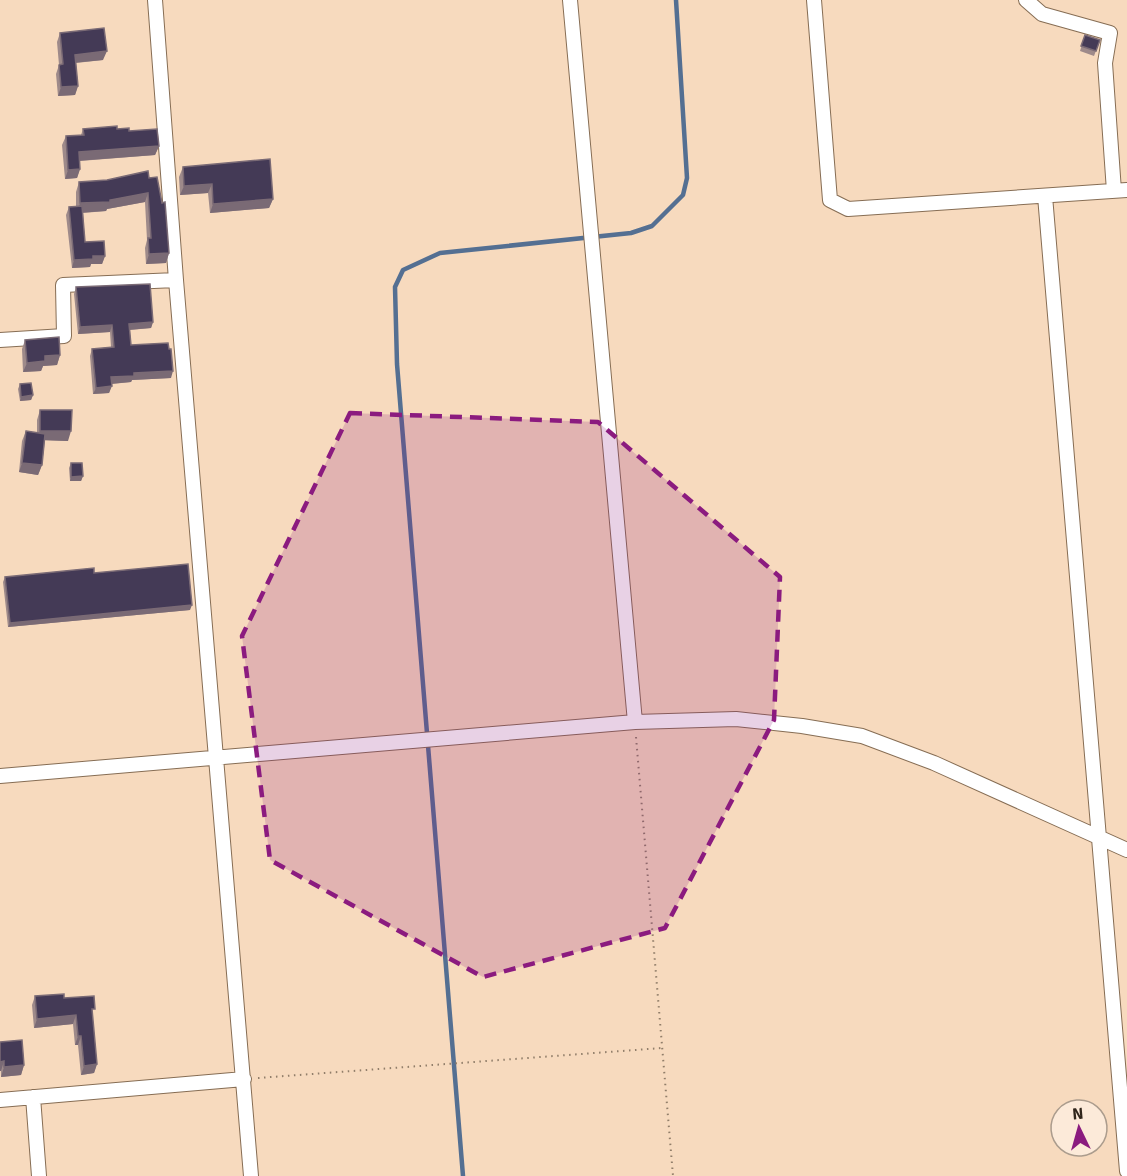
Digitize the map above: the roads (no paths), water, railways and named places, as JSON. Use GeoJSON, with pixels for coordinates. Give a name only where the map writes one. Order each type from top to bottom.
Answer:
{"type":"FeatureCollection","features":[{"type":"Feature","properties":{"kind":"street"},"geometry":{"type":"LineString","coordinates":[[155,0],[176,280],[251,1176]]}},
{"type":"Feature","properties":{"kind":"street"},"geometry":{"type":"LineString","coordinates":[[570,0],[635,722]]}},
{"type":"Feature","properties":{"kind":"street"},"geometry":{"type":"LineString","coordinates":[[814,0],[830,200],[848,209],[1121,190],[1105,63],[1110,33],[1042,14],[1026,0]]}},
{"type":"Feature","properties":{"kind":"street"},"geometry":{"type":"LineString","coordinates":[[1045,196],[1127,1171]]}},
{"type":"Feature","properties":{"kind":"street"},"geometry":{"type":"LineString","coordinates":[[0,340],[64,336],[63,285],[176,280]]}},
{"type":"Feature","properties":{"kind":"street"},"geometry":{"type":"LineString","coordinates":[[0,776],[635,722],[736,719],[802,726],[862,736],[934,763],[1127,850]]}},
{"type":"Feature","properties":{"kind":"street"},"geometry":{"type":"LineString","coordinates":[[0,1100],[244,1079]]}},
{"type":"Feature","properties":{"kind":"street"},"geometry":{"type":"LineString","coordinates":[[33,1098],[39,1176]]}},
{"type":"Feature","properties":{"kind":"waterway"},"geometry":{"type":"LineString","coordinates":[[463,1176],[397,364],[395,287],[403,270],[440,253],[631,233],[652,226],[683,195],[687,178],[676,0]]}}]}
